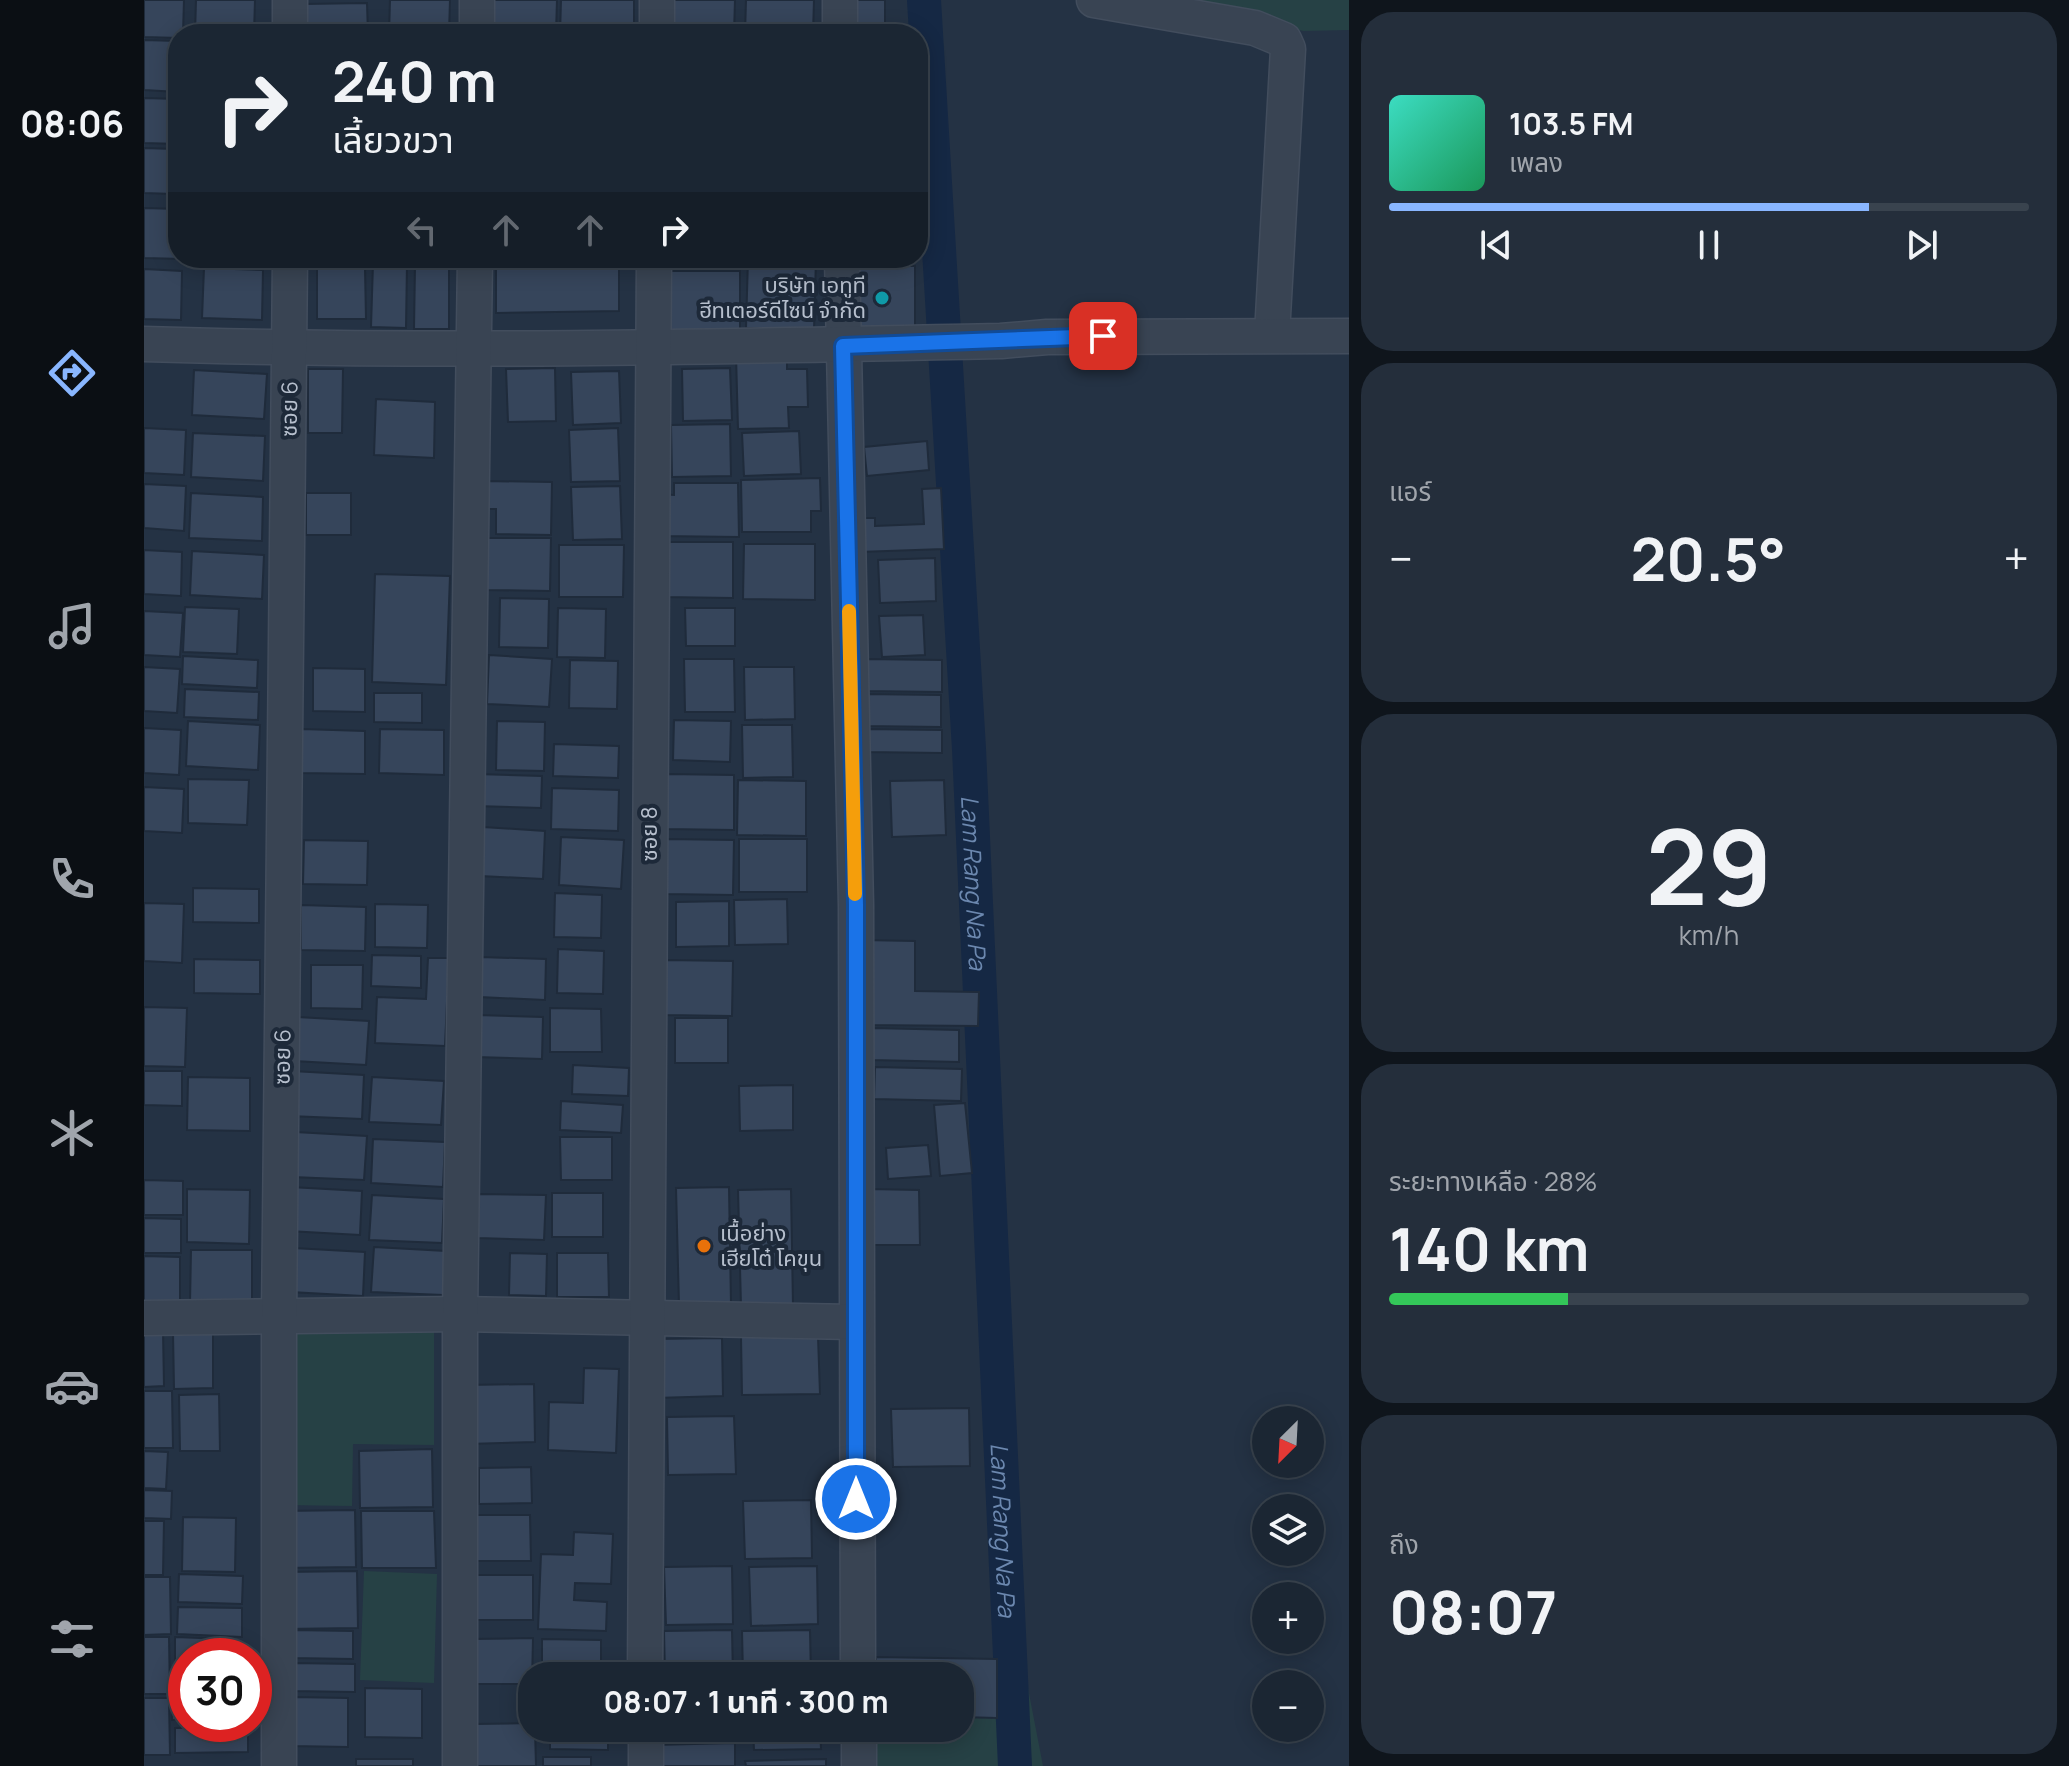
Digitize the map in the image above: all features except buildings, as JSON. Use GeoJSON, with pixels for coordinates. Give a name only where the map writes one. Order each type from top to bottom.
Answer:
{"type":"FeatureCollection","features":[{"type":"Feature","properties":{"kind":"street"},"geometry":{"type":"LineString","coordinates":[[290,0],[290,24]]}},
{"type":"Feature","properties":{"kind":"street"},"geometry":{"type":"LineString","coordinates":[[477,0],[477,24]]}},
{"type":"Feature","properties":{"kind":"street"},"geometry":{"type":"LineString","coordinates":[[657,0],[657,24]]}},
{"type":"Feature","properties":{"kind":"street"},"geometry":{"type":"LineString","coordinates":[[840,0],[840,24]]}},
{"type":"Feature","properties":{"kind":"street"},"geometry":{"type":"LineString","coordinates":[[1094,0],[1255,28],[1284,40],[1288,49],[1272,334]]}},
{"type":"Feature","properties":{"kind":"street","name":"ซอย 6"},"geometry":{"type":"LineString","coordinates":[[279,1766],[279,1318],[290,268]]}},
{"type":"Feature","properties":{"kind":"street"},"geometry":{"type":"LineString","coordinates":[[460,1766],[460,1314],[475,268]]}},
{"type":"Feature","properties":{"kind":"street","name":"ซอย 8"},"geometry":{"type":"LineString","coordinates":[[645,1662],[654,268]]}},
{"type":"Feature","properties":{"kind":"street"},"geometry":{"type":"LineString","coordinates":[[842,268],[856,905],[854,1322],[858,1662]]}},
{"type":"Feature","properties":{"kind":"street"},"geometry":{"type":"LineString","coordinates":[[144,344],[290,349],[653,349],[843,346],[1047,337],[1349,336]]}},
{"type":"Feature","properties":{"kind":"street"},"geometry":{"type":"LineString","coordinates":[[144,1318],[460,1314],[854,1322]]}},
{"type":"Feature","properties":{"kind":"street"},"geometry":{"type":"LineString","coordinates":[[646,1742],[646,1766]]}},
{"type":"Feature","properties":{"kind":"street"},"geometry":{"type":"LineString","coordinates":[[859,1742],[859,1766]]}},
{"type":"Feature","properties":{"kind":"green space"},"geometry":{"type":"Polygon","coordinates":[[[1120,0],[1349,0],[1349,30],[1304,31],[1120,0]]]}},
{"type":"Feature","properties":{"kind":"green space"},"geometry":{"type":"Polygon","coordinates":[[[284,1329],[434,1330],[434,1445],[353,1444],[352,1506],[284,1505],[284,1329]]]}},
{"type":"Feature","properties":{"kind":"green space"},"geometry":{"type":"Polygon","coordinates":[[[364,1571],[437,1574],[434,1683],[360,1680],[364,1571]]]}},
{"type":"Feature","properties":{"kind":"green space"},"geometry":{"type":"Polygon","coordinates":[[[1027,1683],[1043,1766],[869,1766],[868,1742],[974,1742],[974,1685],[1027,1683]]]}},
{"type":"Feature","properties":{"kind":"waterway","name":"Lam Rang Na Pa"},"geometry":{"type":"LineString","coordinates":[[924,0],[925,24]]}},
{"type":"Feature","properties":{"kind":"waterway","name":"Lam Rang Na Pa"},"geometry":{"type":"LineString","coordinates":[[928,67],[969,749],[1015,1766]]}},
{"type":"Feature","properties":{"kind":"slow traffic"},"geometry":{"type":"LineString","coordinates":[[849,611],[855,894]]}},
{"type":"Feature","properties":{"kind":"place","name":"บริษัท เอทูที ฮีทเตอร์ดีไซน์ จำกัด"},"geometry":{"type":"Point","coordinates":[882,298]}},
{"type":"Feature","properties":{"kind":"place","name":"เนื้อย่าง เฮียโต๋ โคขุน"},"geometry":{"type":"Point","coordinates":[704,1246]}},
{"type":"Feature","properties":{"kind":"route"},"geometry":{"type":"LineString","coordinates":[[856,1499],[856,905],[843,346],[1103,336]]}}]}
